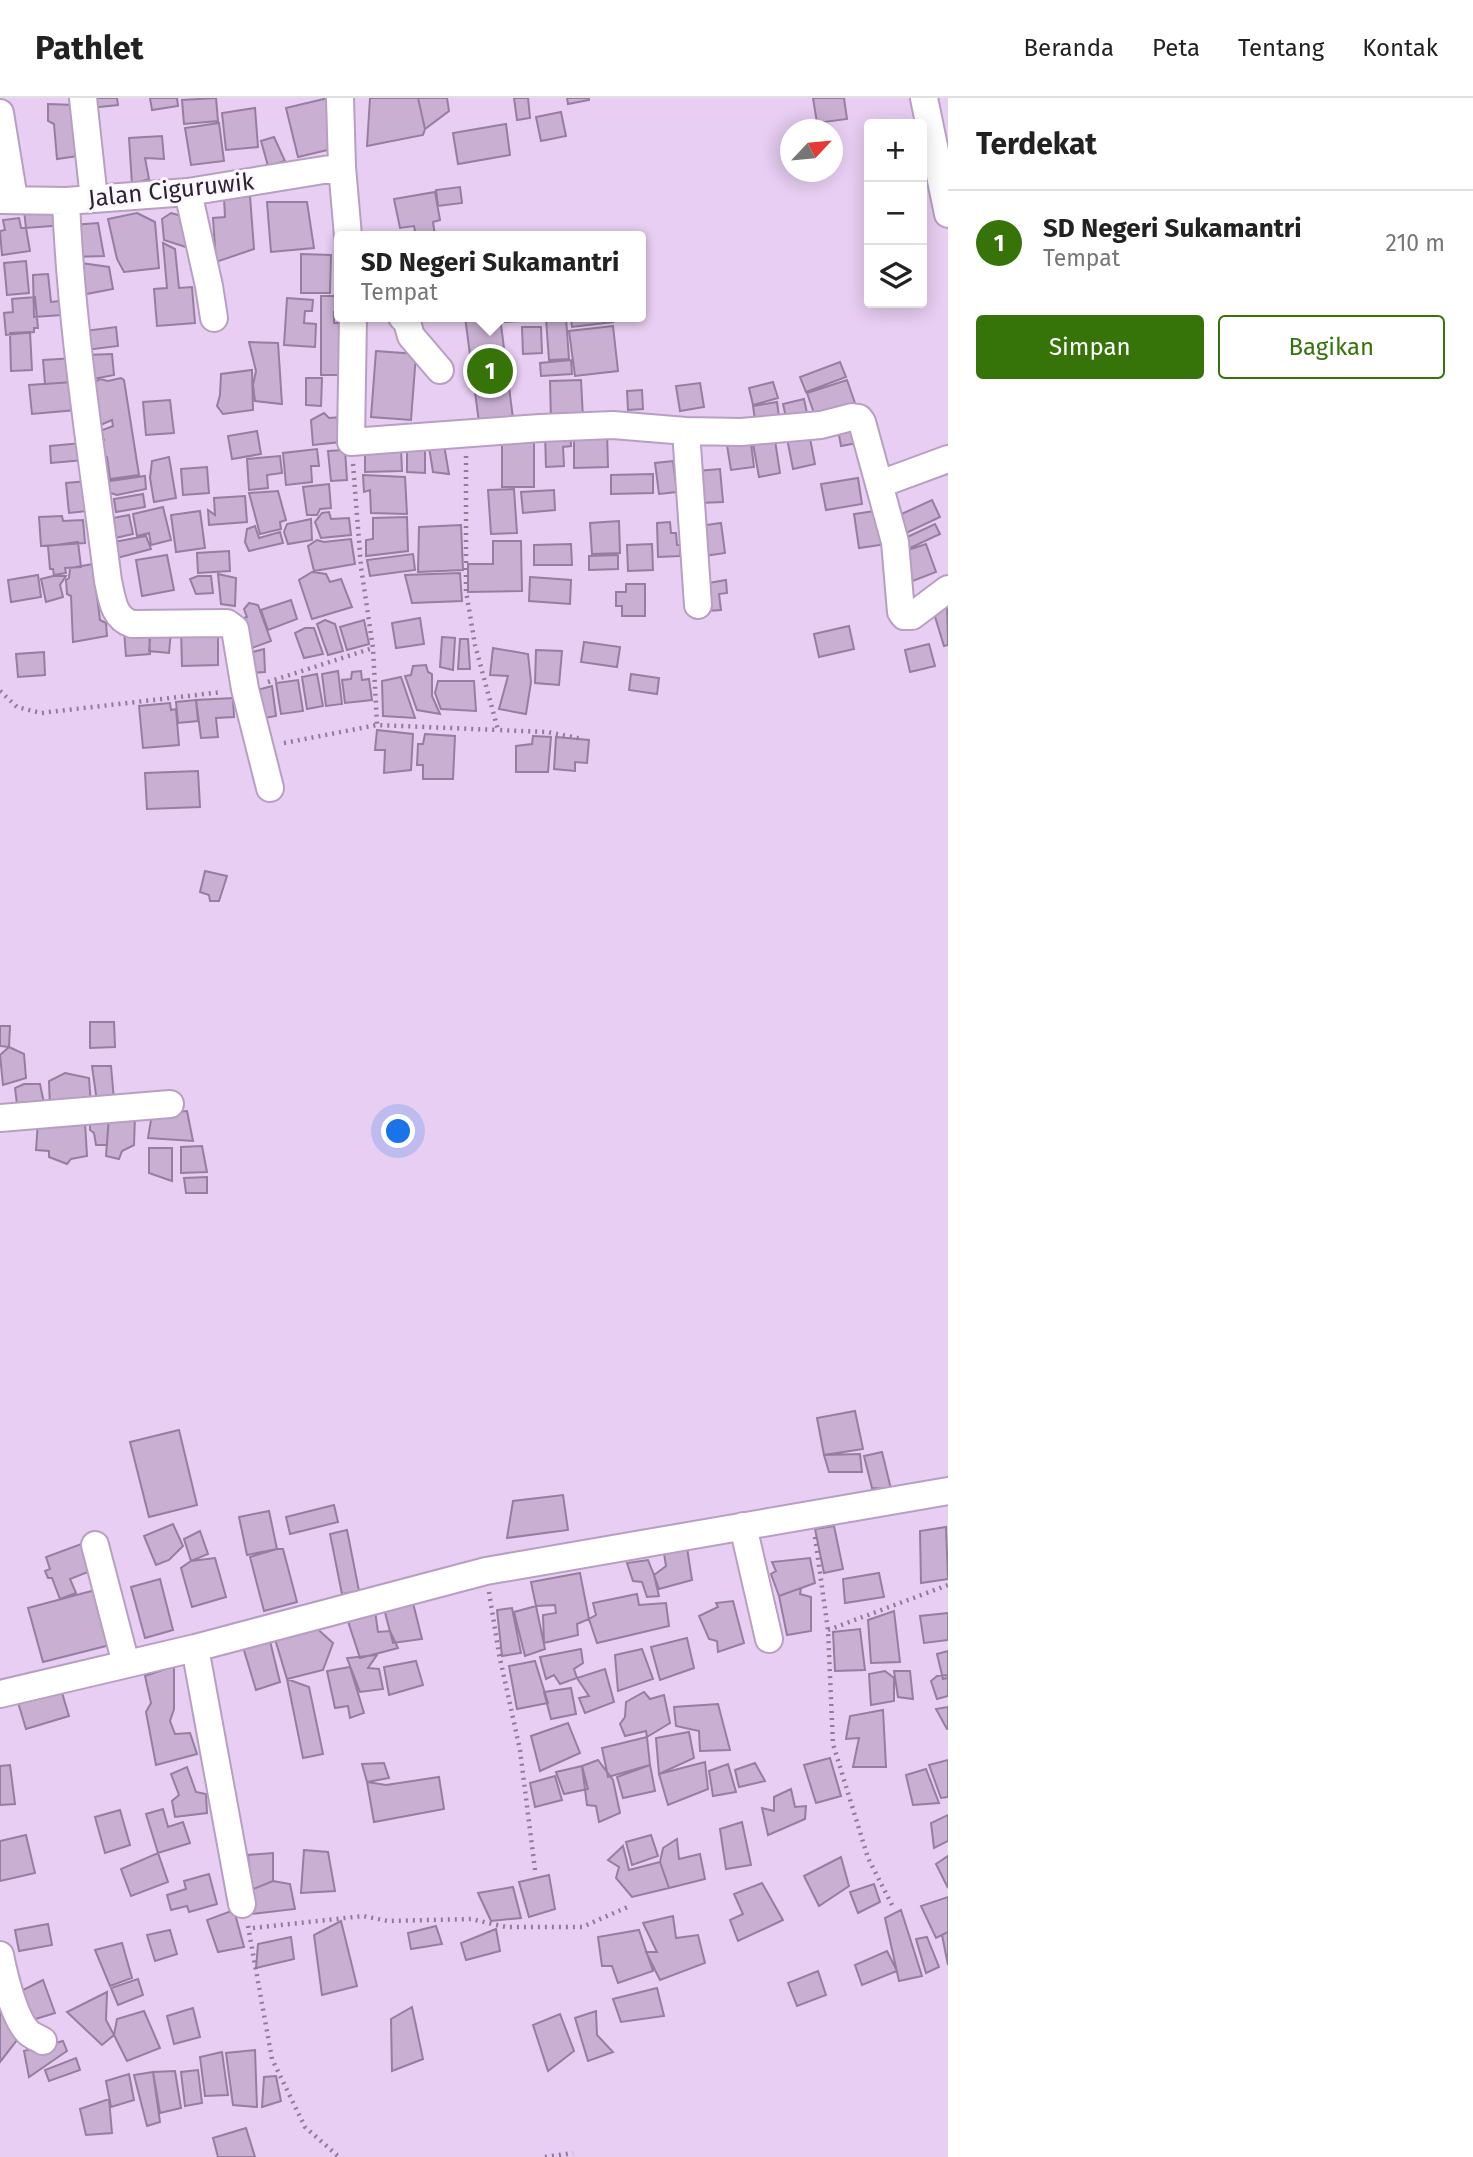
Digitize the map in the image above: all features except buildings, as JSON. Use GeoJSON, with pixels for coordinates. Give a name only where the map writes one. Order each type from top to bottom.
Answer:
{"type":"FeatureCollection","features":[{"type":"Feature","properties":{"kind":"street"},"geometry":{"type":"LineString","coordinates":[[83,98],[94,199]]}},
{"type":"Feature","properties":{"kind":"street"},"geometry":{"type":"LineString","coordinates":[[340,98],[348,231]]}},
{"type":"Feature","properties":{"kind":"street"},"geometry":{"type":"LineString","coordinates":[[924,98],[948,214]]}},
{"type":"Feature","properties":{"kind":"street"},"geometry":{"type":"LineString","coordinates":[[0,113],[7,200]]}},
{"type":"Feature","properties":{"kind":"street","name":"Jalan Ciguruwik"},"geometry":{"type":"LineString","coordinates":[[7,200],[66,201],[188,192],[342,167]]}},
{"type":"Feature","properties":{"kind":"street"},"geometry":{"type":"LineString","coordinates":[[188,192],[214,318]]}},
{"type":"Feature","properties":{"kind":"street"},"geometry":{"type":"LineString","coordinates":[[66,201],[68,268],[80,382],[108,581],[116,612],[120,618],[132,624],[232,625],[237,633],[245,689],[270,788]]}},
{"type":"Feature","properties":{"kind":"street"},"geometry":{"type":"LineString","coordinates":[[353,322],[351,442],[613,425],[741,432],[821,425],[852,417],[859,418],[895,542],[901,612],[904,616],[912,615],[948,589]]}},
{"type":"Feature","properties":{"kind":"street"},"geometry":{"type":"LineString","coordinates":[[407,322],[411,336],[440,370]]}},
{"type":"Feature","properties":{"kind":"street"},"geometry":{"type":"LineString","coordinates":[[686,431],[698,605]]}},
{"type":"Feature","properties":{"kind":"street"},"geometry":{"type":"LineString","coordinates":[[880,484],[948,459]]}},
{"type":"Feature","properties":{"kind":"street"},"geometry":{"type":"LineString","coordinates":[[0,1118],[170,1104]]}},
{"type":"Feature","properties":{"kind":"street"},"geometry":{"type":"LineString","coordinates":[[0,1694],[195,1648],[486,1571],[948,1491]]}},
{"type":"Feature","properties":{"kind":"street"},"geometry":{"type":"LineString","coordinates":[[743,1526],[769,1639]]}},
{"type":"Feature","properties":{"kind":"street"},"geometry":{"type":"LineString","coordinates":[[95,1545],[126,1664]]}},
{"type":"Feature","properties":{"kind":"street"},"geometry":{"type":"LineString","coordinates":[[195,1648],[245,1916]]}},
{"type":"Feature","properties":{"kind":"street"},"geometry":{"type":"LineString","coordinates":[[0,1955],[9,1993],[18,2014],[28,2032],[43,2040]]}},
{"type":"Feature","properties":{"kind":"path"},"geometry":{"type":"LineString","coordinates":[[466,434],[466,591],[475,645],[498,730]]}},
{"type":"Feature","properties":{"kind":"path"},"geometry":{"type":"LineString","coordinates":[[351,442],[361,567],[373,648],[377,724]]}},
{"type":"Feature","properties":{"kind":"path"},"geometry":{"type":"LineString","coordinates":[[0,691],[17,707],[41,713],[245,689],[373,648]]}},
{"type":"Feature","properties":{"kind":"path"},"geometry":{"type":"LineString","coordinates":[[261,747],[377,724],[547,732],[583,739]]}},
{"type":"Feature","properties":{"kind":"path"},"geometry":{"type":"LineString","coordinates":[[813,1515],[828,1630],[833,1744],[868,1858],[892,1905]]}},
{"type":"Feature","properties":{"kind":"path"},"geometry":{"type":"LineString","coordinates":[[486,1571],[499,1654],[520,1750],[535,1870]]}},
{"type":"Feature","properties":{"kind":"path"},"geometry":{"type":"LineString","coordinates":[[828,1630],[948,1585]]}},
{"type":"Feature","properties":{"kind":"path"},"geometry":{"type":"LineString","coordinates":[[339,2157],[305,2127],[272,2059],[245,1916],[363,1916],[388,1921],[471,1919],[506,1927],[582,1927],[630,1906]]}},
{"type":"Feature","properties":{"kind":"path"},"geometry":{"type":"LineString","coordinates":[[545,2157],[573,2153]]}},
{"type":"Feature","properties":{"kind":"place","name":"SD Negeri Sukamantri"},"geometry":{"type":"Point","coordinates":[490,371]}}]}
